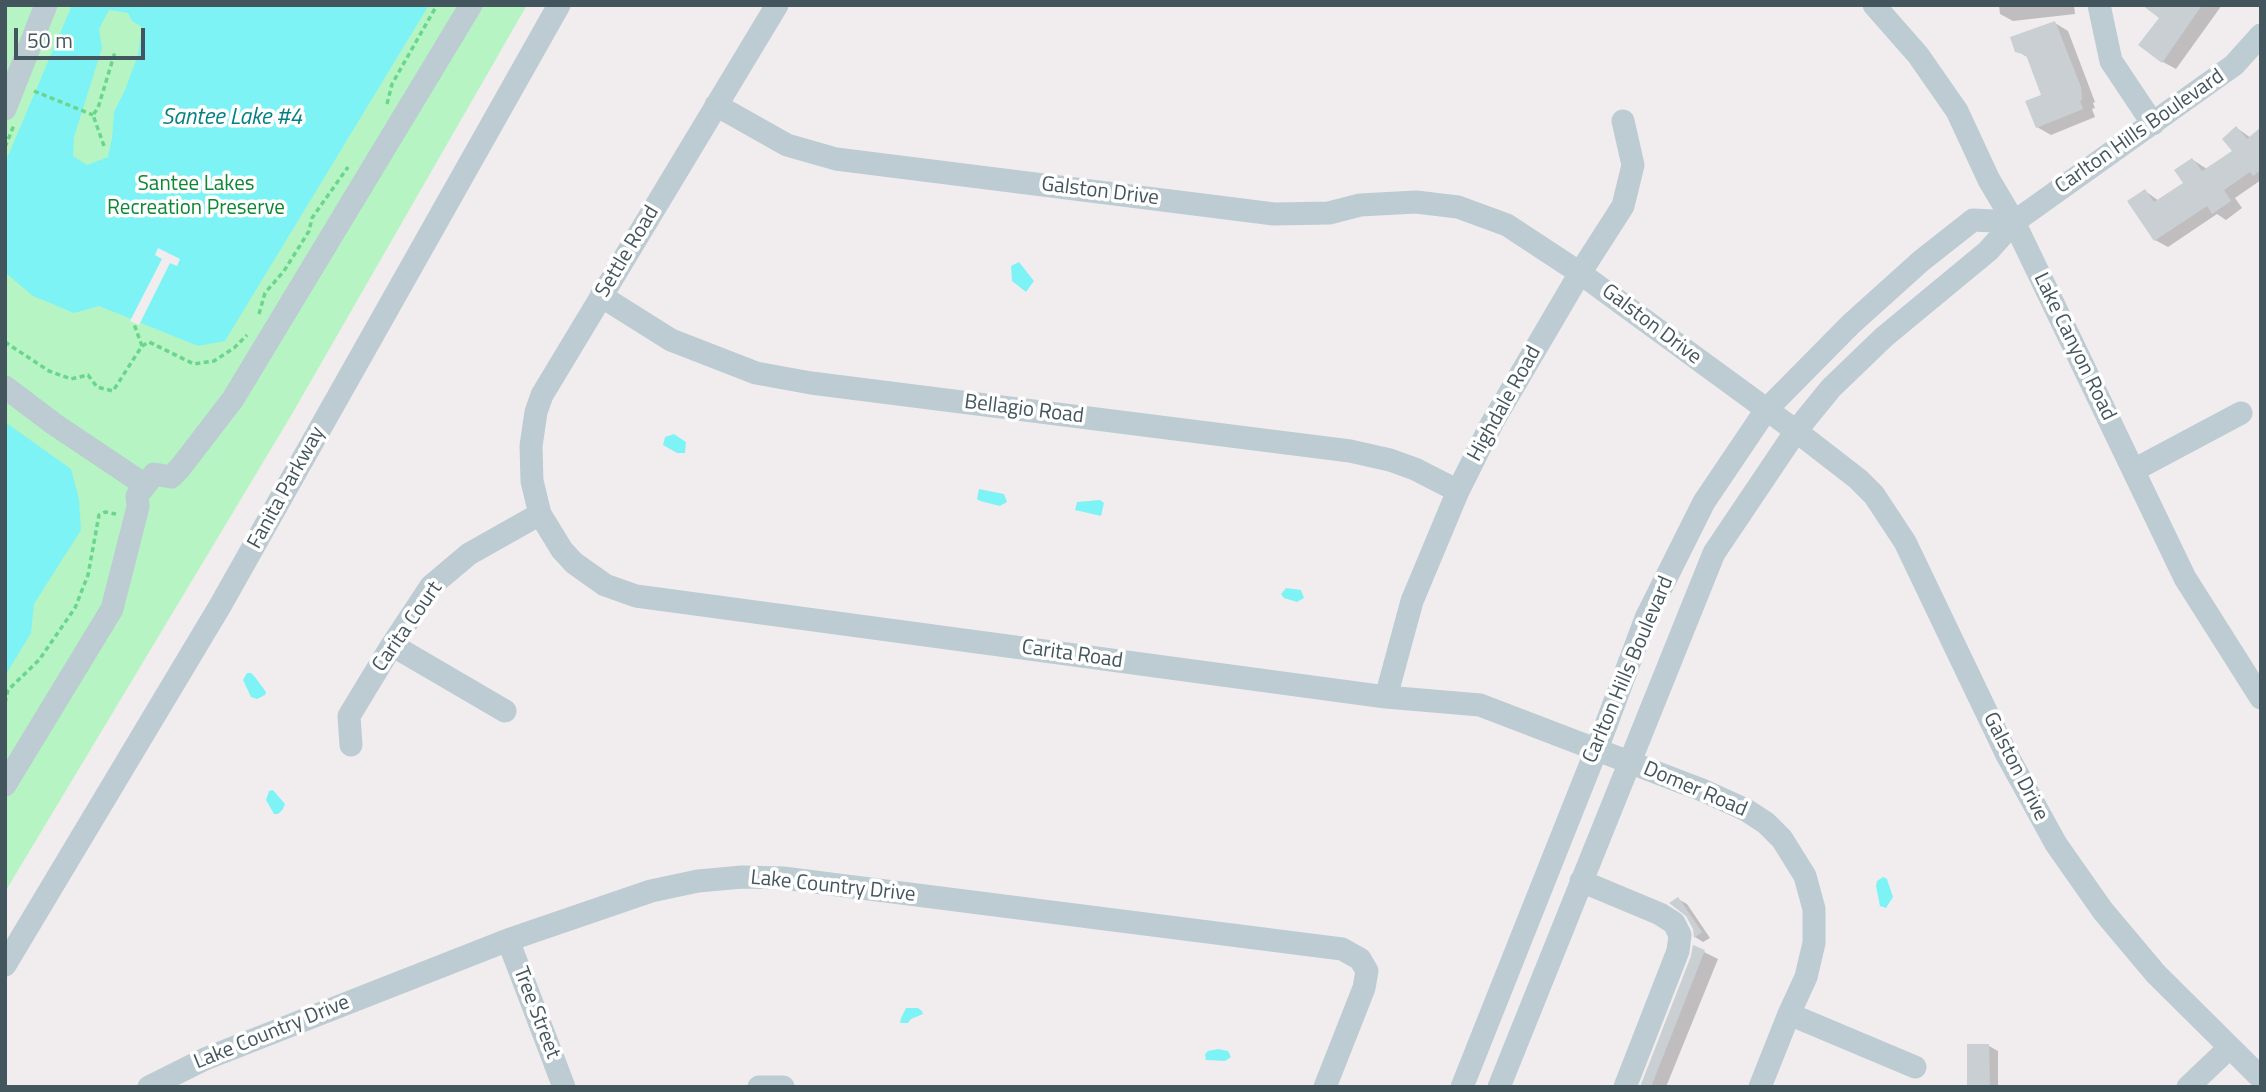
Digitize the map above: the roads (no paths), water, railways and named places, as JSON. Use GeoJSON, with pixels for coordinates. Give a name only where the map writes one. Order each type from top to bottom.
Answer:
{"type":"FeatureCollection","features":[{"type":"Feature","properties":{"kind":"street"},"geometry":{"type":"LineString","coordinates":[[5,109],[46,5]]}},
{"type":"Feature","properties":{"kind":"street"},"geometry":{"type":"LineString","coordinates":[[5,785],[112,609],[135,517],[137,496],[154,474],[170,477],[180,468],[233,399],[471,5]]}},
{"type":"Feature","properties":{"kind":"street","name":"Fanita Parkway"},"geometry":{"type":"LineString","coordinates":[[5,965],[220,606],[559,5]]}},
{"type":"Feature","properties":{"kind":"street","name":"Settle Road"},"geometry":{"type":"LineString","coordinates":[[540,514],[531,463],[536,412],[542,395],[777,5]]}},
{"type":"Feature","properties":{"kind":"street","name":"Lake Canyon Road"},"geometry":{"type":"LineString","coordinates":[[1874,5],[1918,55],[1957,111],[1989,180],[2014,222],[2185,578],[2261,698]]}},
{"type":"Feature","properties":{"kind":"street"},"geometry":{"type":"LineString","coordinates":[[2099,5],[2111,61],[2153,124]]}},
{"type":"Feature","properties":{"kind":"street","name":"Carlton Hills Boulevard"},"geometry":{"type":"LineString","coordinates":[[1499,1087],[1714,552],[1796,431],[1831,388],[1884,337],[1988,251],[2014,222],[2234,65],[2261,35]]}},
{"type":"Feature","properties":{"kind":"street","name":"Galston Drive"},"geometry":{"type":"LineString","coordinates":[[716,105],[787,145],[836,159],[1274,214],[1329,213],[1360,205],[1416,202],[1458,207],[1507,225],[1580,273],[1796,431],[1858,479],[1885,509],[1905,542],[2007,755],[2056,844],[2104,911],[2156,974],[2261,1078]]}},
{"type":"Feature","properties":{"kind":"street","name":"Highdale Road"},"geometry":{"type":"LineString","coordinates":[[1386,697],[1412,601],[1458,491],[1492,423],[1623,205],[1633,165],[1623,121]]}},
{"type":"Feature","properties":{"kind":"street","name":"Carlton Hills Boulevard"},"geometry":{"type":"LineString","coordinates":[[1462,1087],[1646,618],[1704,502],[1766,410],[1850,324],[1921,261],[1973,220],[2014,222]]}},
{"type":"Feature","properties":{"kind":"street","name":"Bellagio Road"},"geometry":{"type":"LineString","coordinates":[[601,296],[671,340],[756,373],[822,385],[1350,451],[1415,469],[1458,491]]}},
{"type":"Feature","properties":{"kind":"street"},"geometry":{"type":"LineString","coordinates":[[5,387],[54,424],[145,485]]}},
{"type":"Feature","properties":{"kind":"street"},"geometry":{"type":"LineString","coordinates":[[2134,470],[2241,413]]}},
{"type":"Feature","properties":{"kind":"street","name":"Carita Court"},"geometry":{"type":"LineString","coordinates":[[351,745],[349,716],[431,586],[470,554],[540,514]]}},
{"type":"Feature","properties":{"kind":"street","name":"Carita Road"},"geometry":{"type":"LineString","coordinates":[[540,514],[554,539],[574,563],[605,585],[636,596],[1386,697],[1480,705],[1629,762]]}},
{"type":"Feature","properties":{"kind":"street"},"geometry":{"type":"LineString","coordinates":[[392,645],[505,711]]}},
{"type":"Feature","properties":{"kind":"street","name":"Domer Road"},"geometry":{"type":"LineString","coordinates":[[1629,762],[1691,785],[1746,810],[1766,823],[1782,839],[1797,861],[1810,892],[1815,926],[1806,977],[1760,1087]]}},
{"type":"Feature","properties":{"kind":"street","name":"Lake Country Drive"},"geometry":{"type":"LineString","coordinates":[[149,1087],[205,1059],[508,940],[651,891],[698,881],[742,877],[783,878],[1342,949],[1360,959],[1367,971],[1364,988],[1325,1087]]}},
{"type":"Feature","properties":{"kind":"street"},"geometry":{"type":"LineString","coordinates":[[1581,881],[1660,914],[1674,923],[1680,936],[1678,951],[1625,1087]]}},
{"type":"Feature","properties":{"kind":"street","name":"Tree Street"},"geometry":{"type":"LineString","coordinates":[[508,940],[564,1087]]}},
{"type":"Feature","properties":{"kind":"street"},"geometry":{"type":"LineString","coordinates":[[1789,1014],[1915,1067]]}},
{"type":"Feature","properties":{"kind":"street"},"geometry":{"type":"LineString","coordinates":[[2189,1087],[2229,1048]]}},
{"type":"Feature","properties":{"kind":"street"},"geometry":{"type":"LineString","coordinates":[[759,1087],[782,1087]]}},
{"type":"Feature","properties":{"kind":"water","name":"Santee Lake #4"},"geometry":{"type":"Polygon","coordinates":[[[72,5],[429,5],[225,341],[198,346],[99,306],[74,313],[33,296],[7,274],[5,163],[72,5]],[[109,10],[99,29],[102,48],[74,137],[73,156],[87,165],[108,157],[114,112],[138,55],[142,27],[132,21],[128,13],[109,10]]]}},
{"type":"Feature","properties":{"kind":"water"},"geometry":{"type":"Polygon","coordinates":[[[1019,262],[1034,281],[1026,292],[1012,281],[1011,266],[1019,262]]]}},
{"type":"Feature","properties":{"kind":"water"},"geometry":{"type":"Polygon","coordinates":[[[5,422],[71,469],[79,499],[81,530],[34,604],[31,633],[5,676],[5,422]]]}},
{"type":"Feature","properties":{"kind":"water"},"geometry":{"type":"Polygon","coordinates":[[[674,434],[686,442],[685,453],[677,453],[663,445],[665,437],[674,434]]]}},
{"type":"Feature","properties":{"kind":"water"},"geometry":{"type":"Polygon","coordinates":[[[979,489],[1004,494],[1007,502],[1000,506],[980,501],[977,499],[979,489]]]}},
{"type":"Feature","properties":{"kind":"water"},"geometry":{"type":"Polygon","coordinates":[[[1100,500],[1104,503],[1101,516],[1075,510],[1077,502],[1100,500]]]}},
{"type":"Feature","properties":{"kind":"water"},"geometry":{"type":"Polygon","coordinates":[[[1286,588],[1301,590],[1304,598],[1297,602],[1284,598],[1281,594],[1286,588]]]}},
{"type":"Feature","properties":{"kind":"water"},"geometry":{"type":"Polygon","coordinates":[[[247,673],[255,677],[266,692],[265,695],[257,699],[251,697],[243,680],[247,673]]]}},
{"type":"Feature","properties":{"kind":"water"},"geometry":{"type":"Polygon","coordinates":[[[273,790],[285,804],[278,814],[274,814],[266,800],[269,791],[273,790]]]}},
{"type":"Feature","properties":{"kind":"water"},"geometry":{"type":"Polygon","coordinates":[[[1883,877],[1887,879],[1893,897],[1886,908],[1880,906],[1876,886],[1877,881],[1883,877]]]}},
{"type":"Feature","properties":{"kind":"water"},"geometry":{"type":"Polygon","coordinates":[[[906,1008],[918,1008],[923,1014],[908,1023],[900,1023],[906,1008]]]}},
{"type":"Feature","properties":{"kind":"water"},"geometry":{"type":"Polygon","coordinates":[[[1208,1051],[1228,1051],[1231,1057],[1225,1061],[1206,1060],[1205,1054],[1208,1051]]]}},
{"type":"Feature","properties":{"kind":"park label","name":"Santee Lakes Recreation Preserve"},"geometry":{"type":"Point","coordinates":[196,197]}}]}
